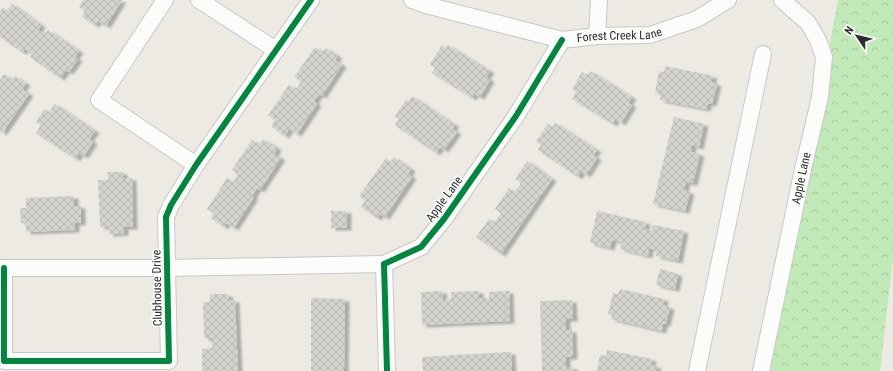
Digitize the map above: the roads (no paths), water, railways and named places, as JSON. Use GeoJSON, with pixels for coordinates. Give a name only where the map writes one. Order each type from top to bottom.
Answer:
{"type":"FeatureCollection","features":[{"type":"Feature","properties":{"kind":"street"},"geometry":{"type":"LineString","coordinates":[[165,0],[99,100],[196,164]]}},
{"type":"Feature","properties":{"kind":"street"},"geometry":{"type":"LineString","coordinates":[[200,0],[276,50]]}},
{"type":"Feature","properties":{"kind":"street","name":"Clubhouse Drive"},"geometry":{"type":"LineString","coordinates":[[311,0],[196,164],[171,205],[166,217],[167,268],[169,361],[4,361],[2,268],[167,268],[384,264]]}},
{"type":"Feature","properties":{"kind":"street","name":"Forest Creek Lane"},"geometry":{"type":"LineString","coordinates":[[412,0],[426,5],[562,40],[597,36],[650,36],[697,19],[728,0]]}},
{"type":"Feature","properties":{"kind":"street"},"geometry":{"type":"LineString","coordinates":[[597,36],[599,0]]}},
{"type":"Feature","properties":{"kind":"street","name":"Apple Lane"},"geometry":{"type":"LineString","coordinates":[[761,371],[803,170],[820,97],[824,57],[818,40],[808,23],[782,0]]}},
{"type":"Feature","properties":{"kind":"street","name":"Apple Lane"},"geometry":{"type":"LineString","coordinates":[[384,264],[421,247],[444,220],[516,116],[562,40]]}},
{"type":"Feature","properties":{"kind":"street"},"geometry":{"type":"LineString","coordinates":[[697,371],[763,54]]}},
{"type":"Feature","properties":{"kind":"street"},"geometry":{"type":"LineString","coordinates":[[384,264],[387,371]]}}]}
